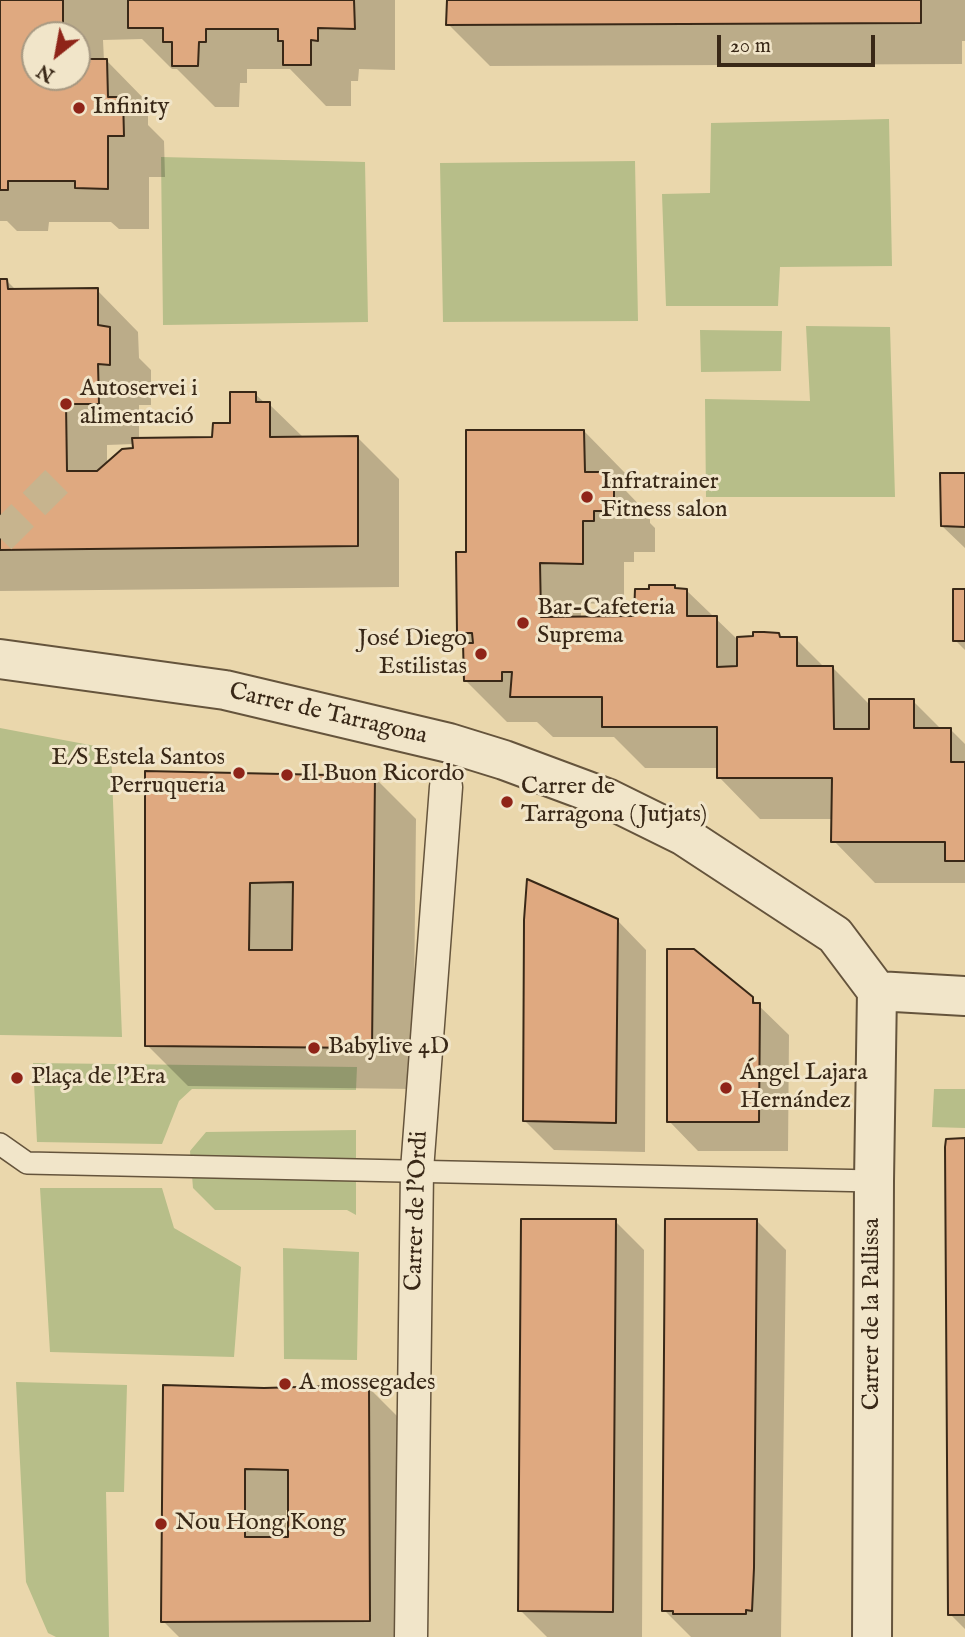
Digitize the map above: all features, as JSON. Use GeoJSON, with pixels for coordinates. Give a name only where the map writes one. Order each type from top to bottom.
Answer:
{"type":"FeatureCollection","features":[{"type":"Feature","properties":{"kind":"street","name":"Carrer de Tarragona"},"geometry":{"type":"LineString","coordinates":[[0,659],[225,690],[449,743],[551,777],[609,799],[684,836],[835,935],[877,991]]}},
{"type":"Feature","properties":{"kind":"street","name":"Carrer de l'Ordi"},"geometry":{"type":"LineString","coordinates":[[411,1637],[417,1170],[446,787]]}},
{"type":"Feature","properties":{"kind":"street"},"geometry":{"type":"LineString","coordinates":[[877,991],[965,996]]}},
{"type":"Feature","properties":{"kind":"street","name":"Carrer de la Pallissa"},"geometry":{"type":"LineString","coordinates":[[872,1637],[877,991]]}},
{"type":"Feature","properties":{"kind":"lane"},"geometry":{"type":"LineString","coordinates":[[0,1144],[27,1163],[874,1181]]}},
{"type":"Feature","properties":{"kind":"green space"},"geometry":{"type":"Polygon","coordinates":[[[889,119],[892,266],[780,267],[778,306],[666,306],[662,194],[710,193],[711,123],[889,119]]]}},
{"type":"Feature","properties":{"kind":"green space"},"geometry":{"type":"Polygon","coordinates":[[[161,157],[365,162],[368,322],[163,325],[161,157]]]}},
{"type":"Feature","properties":{"kind":"green space"},"geometry":{"type":"Polygon","coordinates":[[[635,161],[638,321],[443,322],[440,163],[635,161]]]}},
{"type":"Feature","properties":{"kind":"green space"},"geometry":{"type":"Polygon","coordinates":[[[806,326],[890,327],[895,497],[706,497],[705,399],[810,401],[806,326]]]}},
{"type":"Feature","properties":{"kind":"green space"},"geometry":{"type":"Polygon","coordinates":[[[700,330],[782,331],[781,371],[701,372],[700,330]]]}},
{"type":"Feature","properties":{"kind":"green space"},"geometry":{"type":"Polygon","coordinates":[[[0,728],[111,749],[122,1037],[0,1035],[0,728]]]}},
{"type":"Feature","properties":{"kind":"green space"},"geometry":{"type":"Polygon","coordinates":[[[33,1063],[357,1067],[356,1090],[192,1089],[179,1101],[162,1144],[37,1142],[33,1063]]]}},
{"type":"Feature","properties":{"kind":"green space"},"geometry":{"type":"Polygon","coordinates":[[[934,1089],[965,1089],[965,1128],[932,1127],[934,1089]]]}},
{"type":"Feature","properties":{"kind":"green space"},"geometry":{"type":"Polygon","coordinates":[[[356,1130],[356,1215],[347,1210],[215,1210],[193,1188],[190,1151],[206,1132],[356,1130]]]}},
{"type":"Feature","properties":{"kind":"green space"},"geometry":{"type":"Polygon","coordinates":[[[40,1188],[162,1188],[174,1228],[241,1267],[234,1357],[50,1352],[40,1188]]]}},
{"type":"Feature","properties":{"kind":"green space"},"geometry":{"type":"Polygon","coordinates":[[[283,1248],[359,1252],[357,1360],[284,1359],[283,1248]]]}},
{"type":"Feature","properties":{"kind":"green space"},"geometry":{"type":"Polygon","coordinates":[[[16,1382],[127,1385],[124,1492],[106,1492],[109,1637],[56,1637],[48,1633],[26,1582],[16,1382]]]}},
{"type":"Feature","properties":{"kind":"building"},"geometry":{"type":"Polygon","coordinates":[[[0,0],[63,0],[63,21],[21,21],[21,91],[91,91],[91,59],[107,59],[108,97],[123,97],[124,136],[108,136],[108,189],[75,188],[75,181],[8,181],[8,190],[0,190],[0,0]]]}},
{"type":"Feature","properties":{"kind":"building"},"geometry":{"type":"Polygon","coordinates":[[[128,0],[354,0],[355,29],[318,28],[318,41],[311,40],[311,65],[283,65],[283,41],[278,41],[278,29],[206,29],[206,42],[199,42],[198,66],[172,66],[172,42],[163,42],[163,28],[128,28],[128,0]]]}},
{"type":"Feature","properties":{"kind":"building"},"geometry":{"type":"Polygon","coordinates":[[[447,0],[921,0],[921,23],[446,25],[447,0]]]}},
{"type":"Feature","properties":{"kind":"building"},"geometry":{"type":"Polygon","coordinates":[[[0,279],[7,279],[8,289],[98,288],[98,325],[110,327],[110,365],[98,364],[99,404],[66,404],[67,471],[97,471],[122,449],[133,448],[132,438],[212,437],[213,423],[230,423],[230,392],[256,392],[256,402],[270,402],[270,437],[358,436],[358,546],[0,550],[0,279]]]}},
{"type":"Feature","properties":{"kind":"building"},"geometry":{"type":"Polygon","coordinates":[[[466,430],[584,430],[585,472],[610,472],[610,484],[614,484],[614,511],[594,511],[594,521],[583,521],[583,564],[540,563],[541,617],[634,616],[635,589],[649,589],[649,585],[675,585],[675,588],[687,589],[687,616],[717,616],[717,667],[737,666],[737,637],[753,636],[753,632],[797,637],[797,666],[833,666],[834,729],[869,729],[869,699],[914,699],[914,728],[951,728],[951,762],[965,762],[965,861],[945,861],[945,842],[831,842],[832,778],[717,778],[717,727],[602,727],[602,697],[510,697],[512,672],[502,672],[502,681],[464,681],[463,643],[473,643],[472,633],[457,633],[456,552],[466,552],[466,430]]]}},
{"type":"Feature","properties":{"kind":"building"},"geometry":{"type":"Polygon","coordinates":[[[940,473],[965,473],[965,527],[941,526],[940,473]]]}},
{"type":"Feature","properties":{"kind":"building"},"geometry":{"type":"Polygon","coordinates":[[[953,589],[965,589],[965,641],[953,641],[953,589]]]}},
{"type":"Feature","properties":{"kind":"building"},"geometry":{"type":"Polygon","coordinates":[[[145,771],[375,776],[372,1048],[145,1046],[145,771]],[[293,882],[250,883],[249,950],[292,950],[293,882]]]}},
{"type":"Feature","properties":{"kind":"building"},"geometry":{"type":"Polygon","coordinates":[[[527,879],[618,919],[616,1123],[523,1121],[524,920],[527,879]]]}},
{"type":"Feature","properties":{"kind":"building"},"geometry":{"type":"Polygon","coordinates":[[[667,949],[694,949],[753,997],[753,1003],[760,1003],[759,1122],[667,1122],[667,949]]]}},
{"type":"Feature","properties":{"kind":"building"},"geometry":{"type":"Polygon","coordinates":[[[965,1138],[965,1615],[948,1615],[945,1147],[946,1139],[965,1138]]]}},
{"type":"Feature","properties":{"kind":"building"},"geometry":{"type":"Polygon","coordinates":[[[521,1219],[616,1219],[613,1612],[518,1611],[521,1219]]]}},
{"type":"Feature","properties":{"kind":"building"},"geometry":{"type":"Polygon","coordinates":[[[665,1219],[757,1219],[754,1568],[752,1611],[746,1610],[746,1614],[673,1614],[673,1611],[662,1611],[665,1219]]]}},
{"type":"Feature","properties":{"kind":"building"},"geometry":{"type":"Polygon","coordinates":[[[163,1385],[264,1388],[369,1385],[370,1621],[161,1622],[163,1385]],[[245,1469],[245,1537],[288,1537],[288,1470],[245,1469]]]}},
{"type":"Feature","properties":{"kind":"tunnel"},"geometry":{"type":"LineString","coordinates":[[0,538],[67,471]]}},
{"type":"Feature","properties":{"kind":"place","name":"Infinity"},"geometry":{"type":"Point","coordinates":[79,108]}},
{"type":"Feature","properties":{"kind":"place","name":"Autoservei i alimentació"},"geometry":{"type":"Point","coordinates":[66,404]}},
{"type":"Feature","properties":{"kind":"place","name":"Infratrainer Fitness salon"},"geometry":{"type":"Point","coordinates":[587,497]}},
{"type":"Feature","properties":{"kind":"place","name":"Bar-Cafeteria Suprema"},"geometry":{"type":"Point","coordinates":[523,623]}},
{"type":"Feature","properties":{"kind":"place","name":"José Diego Estilistas"},"geometry":{"type":"Point","coordinates":[481,654]}},
{"type":"Feature","properties":{"kind":"place","name":"E/S Estela Santos Perruqueria"},"geometry":{"type":"Point","coordinates":[239,773]}},
{"type":"Feature","properties":{"kind":"place","name":"Il Buon Ricordo"},"geometry":{"type":"Point","coordinates":[287,775]}},
{"type":"Feature","properties":{"kind":"place","name":"Carrer de Tarragona (Jutjats)"},"geometry":{"type":"Point","coordinates":[507,802]}},
{"type":"Feature","properties":{"kind":"place","name":"Babylive 4D"},"geometry":{"type":"Point","coordinates":[314,1048]}},
{"type":"Feature","properties":{"kind":"place","name":"Plaça de l'Era"},"geometry":{"type":"Point","coordinates":[17,1078]}},
{"type":"Feature","properties":{"kind":"place","name":"Ángel Lajara Hernández"},"geometry":{"type":"Point","coordinates":[726,1088]}},
{"type":"Feature","properties":{"kind":"place","name":"A mossegades"},"geometry":{"type":"Point","coordinates":[285,1384]}},
{"type":"Feature","properties":{"kind":"place","name":"Nou Hong Kong"},"geometry":{"type":"Point","coordinates":[161,1524]}}]}
